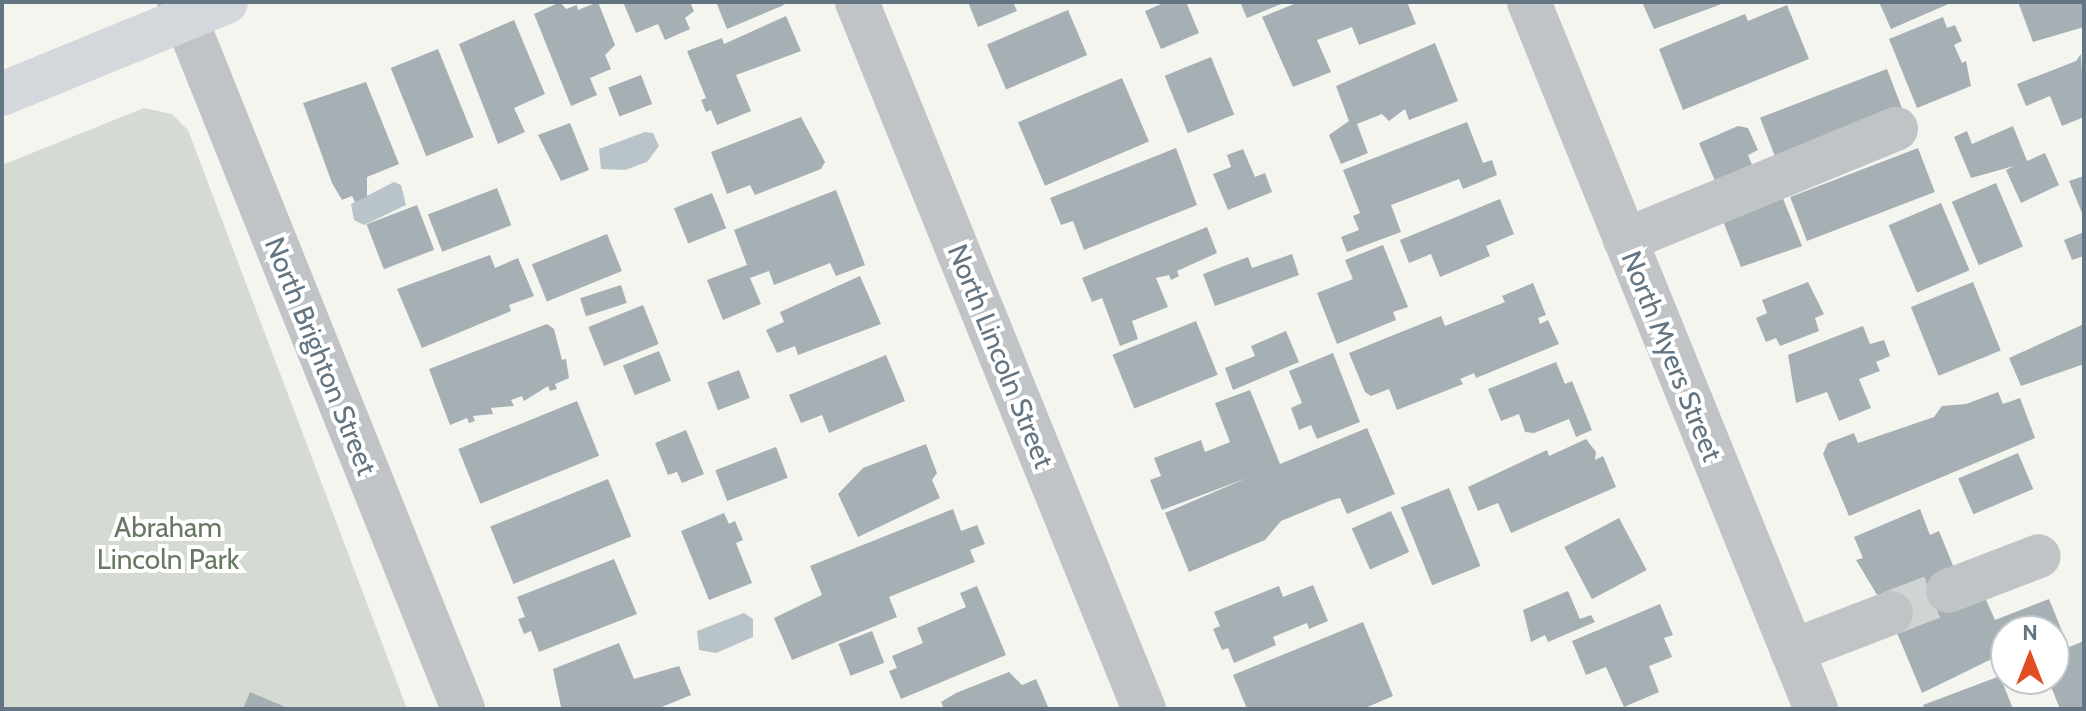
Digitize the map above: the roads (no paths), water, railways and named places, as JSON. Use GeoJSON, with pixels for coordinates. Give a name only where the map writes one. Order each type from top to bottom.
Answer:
{"type":"FeatureCollection","features":[{"type":"Feature","properties":{"kind":"main road"},"geometry":{"type":"LineString","coordinates":[[2,94],[182,10],[226,2]]}},
{"type":"Feature","properties":{"kind":"street","name":"North Lincoln Street"},"geometry":{"type":"LineString","coordinates":[[857,2],[1144,709]]}},
{"type":"Feature","properties":{"kind":"street","name":"North Myers Street"},"geometry":{"type":"LineString","coordinates":[[1529,2],[1816,709]]}},
{"type":"Feature","properties":{"kind":"street","name":"North Brighton Street"},"geometry":{"type":"LineString","coordinates":[[182,10],[463,709]]}},
{"type":"Feature","properties":{"kind":"street"},"geometry":{"type":"LineString","coordinates":[[1625,240],[1896,129]]}},
{"type":"Feature","properties":{"kind":"street"},"geometry":{"type":"LineString","coordinates":[[1948,591],[2039,556]]}},
{"type":"Feature","properties":{"kind":"street"},"geometry":{"type":"LineString","coordinates":[[1792,651],[1891,613]]}},
{"type":"Feature","properties":{"kind":"tunnel"},"geometry":{"type":"LineString","coordinates":[[1891,613],[1948,591]]}},
{"type":"Feature","properties":{"kind":"park label","name":"Abraham Lincoln Park"},"geometry":{"type":"Point","coordinates":[168,543]}}]}
